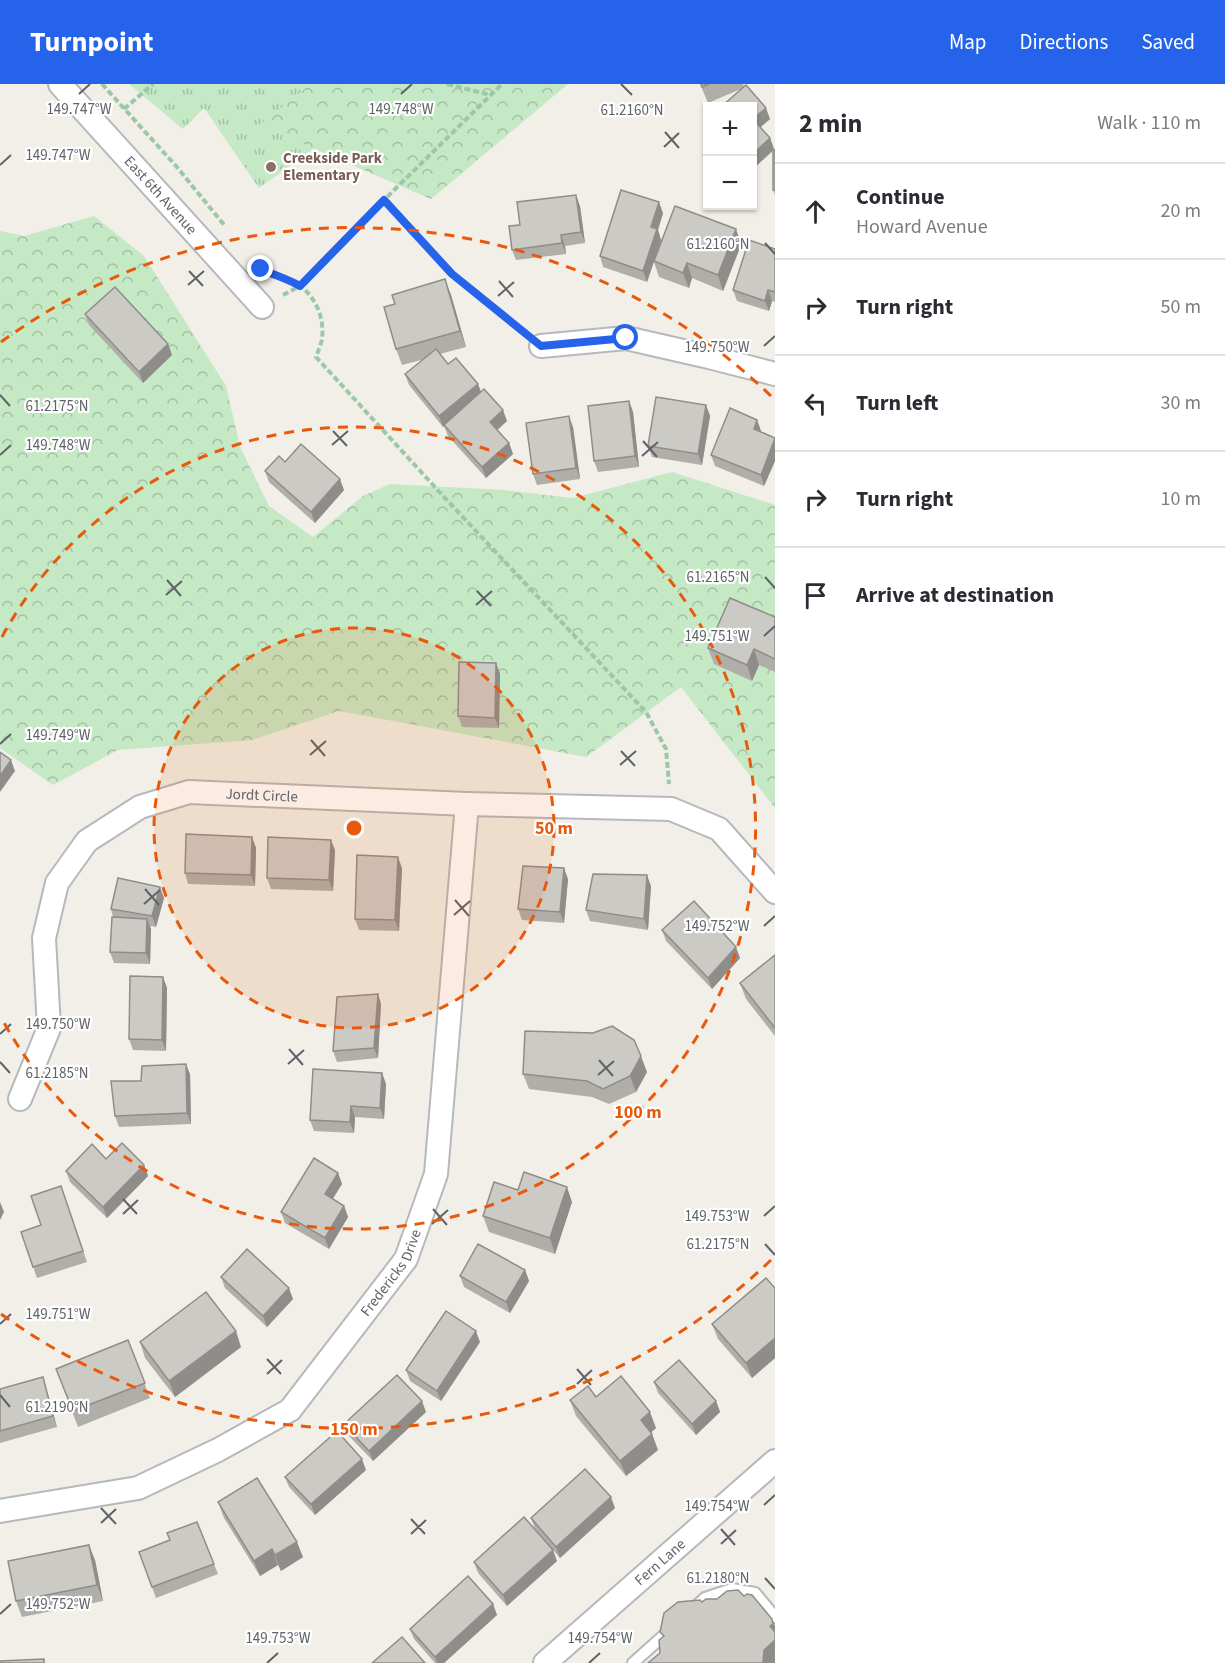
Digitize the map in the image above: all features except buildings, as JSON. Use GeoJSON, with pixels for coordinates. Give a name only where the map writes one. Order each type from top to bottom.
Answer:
{"type":"FeatureCollection","features":[{"type":"Feature","properties":{"kind":"street","name":"East 6th Avenue"},"geometry":{"type":"LineString","coordinates":[[60,84],[262,307]]}},
{"type":"Feature","properties":{"kind":"street"},"geometry":{"type":"LineString","coordinates":[[541,346],[626,338],[775,374]]}},
{"type":"Feature","properties":{"kind":"street","name":"Jordt Circle"},"geometry":{"type":"LineString","coordinates":[[20,1099],[49,1028],[44,938],[57,883],[87,841],[140,807],[189,792],[467,804],[671,809],[719,829],[775,892]]}},
{"type":"Feature","properties":{"kind":"street","name":"Fredericks Drive"},"geometry":{"type":"LineString","coordinates":[[0,1511],[138,1488],[218,1450],[290,1410],[406,1258],[436,1174],[467,804]]}},
{"type":"Feature","properties":{"kind":"street","name":"Fern Lane"},"geometry":{"type":"LineString","coordinates":[[545,1663],[775,1461]]}},
{"type":"Feature","properties":{"kind":"lane"},"geometry":{"type":"LineString","coordinates":[[633,1663],[705,1598],[732,1589],[755,1593],[775,1617]]}},
{"type":"Feature","properties":{"kind":"path"},"geometry":{"type":"LineString","coordinates":[[102,84],[176,166],[225,226]]}},
{"type":"Feature","properties":{"kind":"path"},"geometry":{"type":"LineString","coordinates":[[124,109],[153,84]]}},
{"type":"Feature","properties":{"kind":"path"},"geometry":{"type":"LineString","coordinates":[[447,84],[490,95]]}},
{"type":"Feature","properties":{"kind":"path"},"geometry":{"type":"LineString","coordinates":[[262,307],[300,286],[502,84]]}},
{"type":"Feature","properties":{"kind":"path"},"geometry":{"type":"LineString","coordinates":[[384,200],[452,274],[541,346]]}},
{"type":"Feature","properties":{"kind":"path"},"geometry":{"type":"LineString","coordinates":[[261,269],[300,286],[317,305],[322,322],[322,339],[316,357],[646,712],[666,749],[671,809]]}},
{"type":"Feature","properties":{"kind":"green space"},"geometry":{"type":"Polygon","coordinates":[[[129,84],[310,84],[338,131],[259,188],[204,108],[183,129],[129,84]]]}},
{"type":"Feature","properties":{"kind":"green space"},"geometry":{"type":"Polygon","coordinates":[[[311,84],[568,84],[431,199],[259,125],[311,84]]]}},
{"type":"Feature","properties":{"kind":"green space"},"geometry":{"type":"Polygon","coordinates":[[[94,216],[144,256],[226,386],[240,447],[269,506],[313,537],[363,496],[390,484],[504,490],[573,498],[672,472],[775,505],[775,808],[681,687],[586,757],[339,711],[252,740],[118,750],[53,785],[0,748],[0,231],[24,236],[94,216]]]}},
{"type":"Feature","properties":{"kind":"place","name":"Creekside Park Elementary"},"geometry":{"type":"Point","coordinates":[271,167]}},
{"type":"Feature","properties":{"kind":"route"},"geometry":{"type":"LineString","coordinates":[[261,269],[300,286],[384,200],[452,274],[541,346],[626,338]]}}]}
